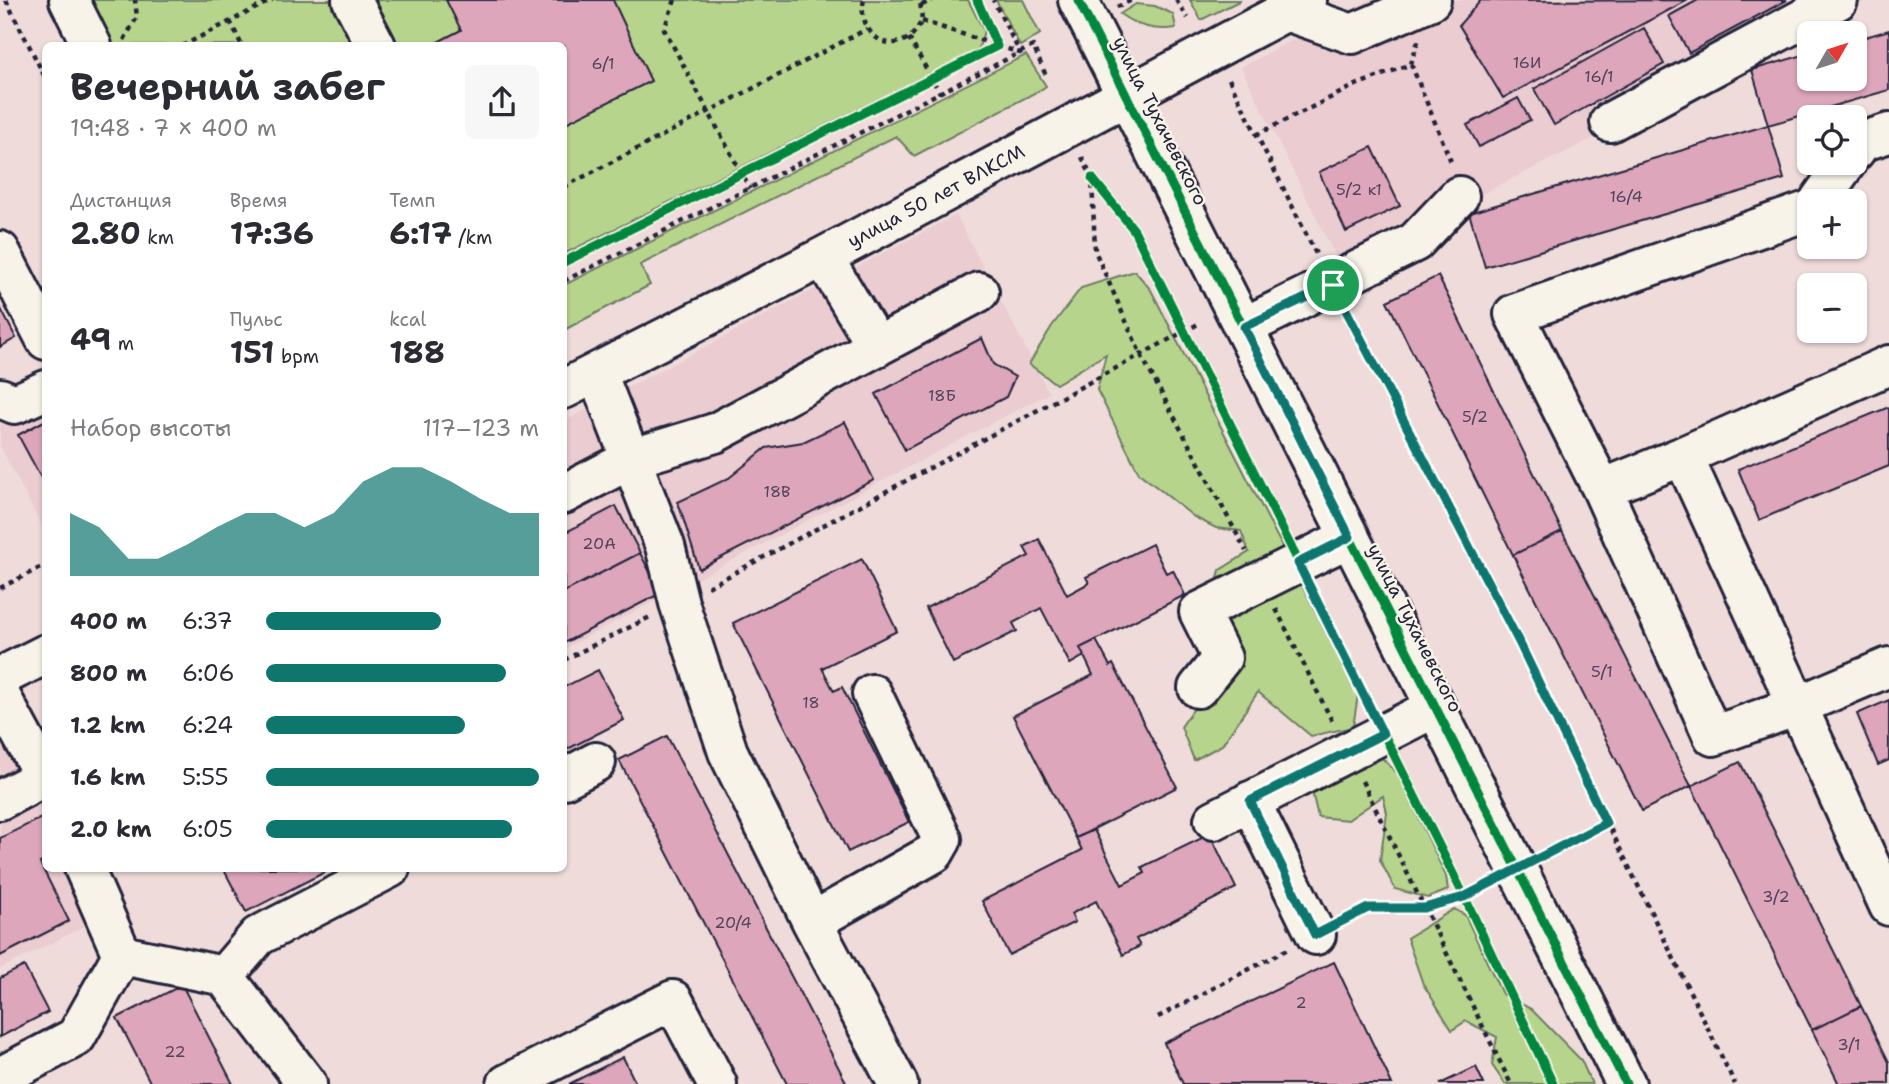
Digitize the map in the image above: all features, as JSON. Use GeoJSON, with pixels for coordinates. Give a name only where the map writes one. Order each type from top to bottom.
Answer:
{"type":"FeatureCollection","features":[{"type":"Feature","properties":{"kind":"street"},"geometry":{"type":"LineString","coordinates":[[69,0],[104,42]]}},
{"type":"Feature","properties":{"kind":"street"},"geometry":{"type":"LineString","coordinates":[[352,0],[374,42]]}},
{"type":"Feature","properties":{"kind":"street","name":"улица Тухачевского"},"geometry":{"type":"LineString","coordinates":[[1078,0],[1626,1084]]}},
{"type":"Feature","properties":{"kind":"street"},"geometry":{"type":"LineString","coordinates":[[1610,122],[1838,0]]}},
{"type":"Feature","properties":{"kind":"street"},"geometry":{"type":"LineString","coordinates":[[1296,6],[1352,34],[1426,16]]}},
{"type":"Feature","properties":{"kind":"street","name":"улица 50 лет ВЛКСМ"},"geometry":{"type":"LineString","coordinates":[[580,381],[823,257],[1296,6]]}},
{"type":"Feature","properties":{"kind":"street"},"geometry":{"type":"LineString","coordinates":[[1867,140],[1889,133]]}},
{"type":"Feature","properties":{"kind":"street"},"geometry":{"type":"LineString","coordinates":[[1244,327],[1415,242],[1457,182]]}},
{"type":"Feature","properties":{"kind":"street"},"geometry":{"type":"LineString","coordinates":[[1797,215],[1514,314],[1602,489],[1713,736],[1797,706],[1889,667]]}},
{"type":"Feature","properties":{"kind":"street"},"geometry":{"type":"LineString","coordinates":[[0,251],[42,332]]}},
{"type":"Feature","properties":{"kind":"street"},"geometry":{"type":"LineString","coordinates":[[823,257],[877,347]]}},
{"type":"Feature","properties":{"kind":"street"},"geometry":{"type":"LineString","coordinates":[[567,492],[633,458],[715,433],[979,292]]}},
{"type":"Feature","properties":{"kind":"street"},"geometry":{"type":"LineString","coordinates":[[1602,489],[1889,365]]}},
{"type":"Feature","properties":{"kind":"street"},"geometry":{"type":"LineString","coordinates":[[580,381],[633,458],[665,546],[680,603],[729,752],[812,922],[898,1084]]}},
{"type":"Feature","properties":{"kind":"street"},"geometry":{"type":"LineString","coordinates":[[0,398],[15,404],[42,392]]}},
{"type":"Feature","properties":{"kind":"street"},"geometry":{"type":"LineString","coordinates":[[1683,456],[1889,906]]}},
{"type":"Feature","properties":{"kind":"street"},"geometry":{"type":"LineString","coordinates":[[1198,688],[1222,659],[1199,612],[1350,537]]}},
{"type":"Feature","properties":{"kind":"street"},"geometry":{"type":"LineString","coordinates":[[0,677],[42,656]]}},
{"type":"Feature","properties":{"kind":"street"},"geometry":{"type":"LineString","coordinates":[[812,922],[934,853],[942,839],[872,694]]}},
{"type":"Feature","properties":{"kind":"street"},"geometry":{"type":"LineString","coordinates":[[0,695],[42,772]]}},
{"type":"Feature","properties":{"kind":"street"},"geometry":{"type":"LineString","coordinates":[[1214,820],[1436,707]]}},
{"type":"Feature","properties":{"kind":"street"},"geometry":{"type":"LineString","coordinates":[[0,800],[42,779]]}},
{"type":"Feature","properties":{"kind":"street"},"geometry":{"type":"LineString","coordinates":[[1250,801],[1315,935]]}},
{"type":"Feature","properties":{"kind":"street"},"geometry":{"type":"LineString","coordinates":[[86,872],[122,955]]}},
{"type":"Feature","properties":{"kind":"street"},"geometry":{"type":"LineString","coordinates":[[225,976],[258,936],[382,872]]}},
{"type":"Feature","properties":{"kind":"street"},"geometry":{"type":"LineString","coordinates":[[122,955],[225,976],[307,1084]]}},
{"type":"Feature","properties":{"kind":"street"},"geometry":{"type":"LineString","coordinates":[[0,1077],[76,1037],[122,955]]}},
{"type":"Feature","properties":{"kind":"street"},"geometry":{"type":"LineString","coordinates":[[508,1084],[673,1000],[717,1084]]}},
{"type":"Feature","properties":{"kind":"path"},"geometry":{"type":"LineString","coordinates":[[6,0],[42,71]]}},
{"type":"Feature","properties":{"kind":"path"},"geometry":{"type":"LineString","coordinates":[[114,42],[127,39],[137,17],[135,0]]}},
{"type":"Feature","properties":{"kind":"path"},"geometry":{"type":"LineString","coordinates":[[190,42],[272,0]]}},
{"type":"Feature","properties":{"kind":"path"},"geometry":{"type":"LineString","coordinates":[[675,0],[664,29],[750,189]]}},
{"type":"Feature","properties":{"kind":"path"},"geometry":{"type":"LineString","coordinates":[[856,0],[863,1],[861,16],[867,29],[878,40],[894,43],[909,38],[922,21],[921,2],[932,0]]}},
{"type":"Feature","properties":{"kind":"path"},"geometry":{"type":"LineString","coordinates":[[993,0],[1020,52]]}},
{"type":"Feature","properties":{"kind":"path"},"geometry":{"type":"LineString","coordinates":[[1117,7],[1132,0]]}},
{"type":"Feature","properties":{"kind":"path"},"geometry":{"type":"LineString","coordinates":[[1176,0],[1188,18]]}},
{"type":"Feature","properties":{"kind":"path"},"geometry":{"type":"LineString","coordinates":[[1426,16],[1410,64],[1457,182]]}},
{"type":"Feature","properties":{"kind":"path"},"geometry":{"type":"LineString","coordinates":[[230,21],[240,42]]}},
{"type":"Feature","properties":{"kind":"path"},"geometry":{"type":"LineString","coordinates":[[922,21],[996,41],[1020,52]]}},
{"type":"Feature","properties":{"kind":"path"},"geometry":{"type":"LineString","coordinates":[[567,185],[867,29]]}},
{"type":"Feature","properties":{"kind":"path"},"geometry":{"type":"LineString","coordinates":[[909,38],[940,93]]}},
{"type":"Feature","properties":{"kind":"path"},"geometry":{"type":"LineString","coordinates":[[986,52],[996,41]]}},
{"type":"Feature","properties":{"kind":"path"},"geometry":{"type":"LineString","coordinates":[[567,280],[1033,46],[1047,78]]}},
{"type":"Feature","properties":{"kind":"path"},"geometry":{"type":"LineString","coordinates":[[1256,135],[1356,85],[1410,64]]}},
{"type":"Feature","properties":{"kind":"path"},"geometry":{"type":"LineString","coordinates":[[921,84],[943,73]]}},
{"type":"Feature","properties":{"kind":"path"},"geometry":{"type":"LineString","coordinates":[[1227,75],[1520,644],[1735,1084]]}},
{"type":"Feature","properties":{"kind":"path"},"geometry":{"type":"LineString","coordinates":[[1082,156],[1100,188]]}},
{"type":"Feature","properties":{"kind":"path"},"geometry":{"type":"LineString","coordinates":[[730,179],[754,167]]}},
{"type":"Feature","properties":{"kind":"path"},"geometry":{"type":"LineString","coordinates":[[1092,178],[1095,251],[1141,355],[1262,581],[1511,1084]]}},
{"type":"Feature","properties":{"kind":"path"},"geometry":{"type":"LineString","coordinates":[[1179,321],[1190,344]]}},
{"type":"Feature","properties":{"kind":"path"},"geometry":{"type":"LineString","coordinates":[[567,659],[680,603],[1200,323]]}},
{"type":"Feature","properties":{"kind":"path"},"geometry":{"type":"LineString","coordinates":[[0,588],[42,567]]}},
{"type":"Feature","properties":{"kind":"path"},"geometry":{"type":"LineString","coordinates":[[1158,1017],[1368,908],[1424,908],[1464,897],[1606,823]]}},
{"type":"Feature","properties":{"kind":"path"},"geometry":{"type":"LineString","coordinates":[[1458,884],[1470,909]]}},
{"type":"Feature","properties":{"kind":"shaded area"},"geometry":{"type":"Polygon","coordinates":[[[1370,0],[1868,0],[1826,21],[1797,21],[1797,36],[1468,201],[1352,289],[1241,67],[1370,0]]]}},
{"type":"Feature","properties":{"kind":"shaded area"},"geometry":{"type":"Polygon","coordinates":[[[956,215],[1049,393],[567,647],[567,419],[956,215]]]}},
{"type":"Feature","properties":{"kind":"shaded area"},"geometry":{"type":"Polygon","coordinates":[[[42,404],[42,526],[0,446],[0,425],[42,404]]]}},
{"type":"Feature","properties":{"kind":"shaded area"},"geometry":{"type":"Polygon","coordinates":[[[0,723],[42,801],[42,872],[74,872],[95,921],[0,969],[0,723]]]}},
{"type":"Feature","properties":{"kind":"green space"},"geometry":{"type":"Polygon","coordinates":[[[82,0],[968,0],[984,31],[978,50],[567,253],[567,42],[103,42],[82,0]]]}},
{"type":"Feature","properties":{"kind":"green space"},"geometry":{"type":"Polygon","coordinates":[[[996,0],[1023,0],[1040,34],[1020,46],[996,0]]]}},
{"type":"Feature","properties":{"kind":"green space"},"geometry":{"type":"Polygon","coordinates":[[[1190,0],[1241,0],[1201,20],[1190,0]]]}},
{"type":"Feature","properties":{"kind":"green space"},"geometry":{"type":"Polygon","coordinates":[[[1136,4],[1155,6],[1173,14],[1176,28],[1147,27],[1120,14],[1136,4]]]}},
{"type":"Feature","properties":{"kind":"green space"},"geometry":{"type":"Polygon","coordinates":[[[1026,55],[1046,86],[914,156],[896,136],[640,265],[650,285],[567,328],[567,284],[1026,55]]]}},
{"type":"Feature","properties":{"kind":"green space"},"geometry":{"type":"Polygon","coordinates":[[[1135,271],[1151,290],[1358,695],[1353,727],[1311,736],[1258,692],[1222,745],[1194,760],[1181,727],[1204,694],[1210,612],[1220,570],[1249,552],[1241,531],[1216,528],[1194,517],[1139,473],[1097,390],[1106,354],[1056,384],[1029,364],[1052,326],[1081,288],[1135,271]]]}},
{"type":"Feature","properties":{"kind":"green space"},"geometry":{"type":"Polygon","coordinates":[[[1373,749],[1398,774],[1446,876],[1448,890],[1428,898],[1395,889],[1380,860],[1387,813],[1383,796],[1348,820],[1318,817],[1312,792],[1325,767],[1373,749]]]}},
{"type":"Feature","properties":{"kind":"green space"},"geometry":{"type":"Polygon","coordinates":[[[1454,909],[1465,915],[1502,994],[1531,1009],[1581,1060],[1592,1084],[1505,1084],[1492,1065],[1497,1037],[1466,1021],[1452,1030],[1423,984],[1407,938],[1454,909]]]}},
{"type":"Feature","properties":{"kind":"building"},"geometry":{"type":"Polygon","coordinates":[[[446,0],[613,0],[651,81],[567,123],[567,42],[438,42],[461,30],[446,0]]]}},
{"type":"Feature","properties":{"kind":"building"},"geometry":{"type":"Polygon","coordinates":[[[1481,0],[1688,0],[1503,98],[1459,25],[1481,0]]]}},
{"type":"Feature","properties":{"kind":"building"},"geometry":{"type":"Polygon","coordinates":[[[1698,0],[1787,0],[1689,53],[1669,16],[1698,0]]]}},
{"type":"Feature","properties":{"kind":"building"},"geometry":{"type":"Polygon","coordinates":[[[1644,28],[1664,64],[1554,125],[1534,89],[1644,28]]]}},
{"type":"Feature","properties":{"kind":"building"},"geometry":{"type":"Polygon","coordinates":[[[1889,30],[1889,90],[1837,105],[1797,105],[1797,117],[1768,125],[1752,70],[1797,57],[1797,91],[1867,91],[1867,36],[1889,30]]]}},
{"type":"Feature","properties":{"kind":"building"},"geometry":{"type":"Polygon","coordinates":[[[1518,98],[1530,120],[1479,147],[1467,125],[1518,98]]]}},
{"type":"Feature","properties":{"kind":"building"},"geometry":{"type":"Polygon","coordinates":[[[1768,125],[1784,179],[1485,267],[1469,213],[1768,125]]]}},
{"type":"Feature","properties":{"kind":"building"},"geometry":{"type":"Polygon","coordinates":[[[1372,147],[1400,206],[1346,232],[1319,172],[1372,147]]]}},
{"type":"Feature","properties":{"kind":"building"},"geometry":{"type":"Polygon","coordinates":[[[1438,276],[1562,531],[1513,555],[1387,301],[1438,276]]]}},
{"type":"Feature","properties":{"kind":"building"},"geometry":{"type":"Polygon","coordinates":[[[0,307],[16,338],[0,347],[0,307]]]}},
{"type":"Feature","properties":{"kind":"building"},"geometry":{"type":"Polygon","coordinates":[[[982,338],[993,364],[1015,377],[1006,397],[905,450],[876,394],[982,338]]]}},
{"type":"Feature","properties":{"kind":"building"},"geometry":{"type":"Polygon","coordinates":[[[1889,407],[1889,466],[1759,520],[1738,469],[1889,407]]]}},
{"type":"Feature","properties":{"kind":"building"},"geometry":{"type":"Polygon","coordinates":[[[42,422],[42,480],[18,435],[42,422]]]}},
{"type":"Feature","properties":{"kind":"building"},"geometry":{"type":"Polygon","coordinates":[[[845,422],[874,480],[699,569],[678,502],[729,478],[766,448],[803,442],[845,422]]]}},
{"type":"Feature","properties":{"kind":"building"},"geometry":{"type":"Polygon","coordinates":[[[616,506],[640,553],[567,590],[567,531],[616,506]]]}},
{"type":"Feature","properties":{"kind":"building"},"geometry":{"type":"Polygon","coordinates":[[[1562,531],[1691,786],[1642,811],[1513,555],[1562,531]]]}},
{"type":"Feature","properties":{"kind":"building"},"geometry":{"type":"Polygon","coordinates":[[[1039,539],[1067,595],[1089,583],[1086,577],[1152,544],[1166,573],[1173,570],[1185,595],[1080,648],[1084,656],[1070,664],[1041,608],[1013,623],[1017,631],[953,663],[926,608],[1029,556],[1024,547],[1039,539]]]}},
{"type":"Feature","properties":{"kind":"building"},"geometry":{"type":"Polygon","coordinates":[[[640,553],[661,593],[567,641],[567,590],[640,553]]]}},
{"type":"Feature","properties":{"kind":"building"},"geometry":{"type":"Polygon","coordinates":[[[862,559],[897,631],[822,668],[834,691],[842,687],[909,822],[848,852],[733,623],[862,559]]]}},
{"type":"Feature","properties":{"kind":"building"},"geometry":{"type":"Polygon","coordinates":[[[1096,640],[1110,666],[1113,664],[1177,787],[1076,838],[1013,716],[1093,675],[1080,648],[1096,640]]]}},
{"type":"Feature","properties":{"kind":"building"},"geometry":{"type":"Polygon","coordinates":[[[598,670],[624,720],[567,749],[567,686],[598,670]]]}},
{"type":"Feature","properties":{"kind":"building"},"geometry":{"type":"Polygon","coordinates":[[[1889,700],[1889,760],[1878,765],[1857,714],[1889,700]]]}},
{"type":"Feature","properties":{"kind":"building"},"geometry":{"type":"Polygon","coordinates":[[[667,736],[847,1084],[787,1084],[619,760],[667,736]]]}},
{"type":"Feature","properties":{"kind":"building"},"geometry":{"type":"Polygon","coordinates":[[[1740,762],[1861,1006],[1812,1030],[1691,786],[1740,762]]]}},
{"type":"Feature","properties":{"kind":"building"},"geometry":{"type":"Polygon","coordinates":[[[41,818],[42,872],[44,872],[69,921],[0,956],[0,838],[41,818]]]}},
{"type":"Feature","properties":{"kind":"building"},"geometry":{"type":"Polygon","coordinates":[[[1094,830],[1122,885],[1145,873],[1142,867],[1210,834],[1236,888],[1136,939],[1140,946],[1123,955],[1096,901],[1071,914],[1075,922],[1009,955],[982,901],[1082,850],[1076,838],[1094,830]]]}},
{"type":"Feature","properties":{"kind":"building"},"geometry":{"type":"Polygon","coordinates":[[[225,872],[325,872],[246,912],[225,872]]]}},
{"type":"Feature","properties":{"kind":"building"},"geometry":{"type":"Polygon","coordinates":[[[1334,962],[1392,1084],[1183,1084],[1164,1043],[1334,962]]]}},
{"type":"Feature","properties":{"kind":"building"},"geometry":{"type":"Polygon","coordinates":[[[24,966],[48,1012],[0,1037],[0,978],[24,966]]]}},
{"type":"Feature","properties":{"kind":"building"},"geometry":{"type":"Polygon","coordinates":[[[182,985],[233,1084],[151,1084],[117,1018],[182,985]]]}},
{"type":"Feature","properties":{"kind":"building"},"geometry":{"type":"Polygon","coordinates":[[[1861,1006],[1889,1062],[1889,1084],[1839,1084],[1812,1030],[1861,1006]]]}},
{"type":"Feature","properties":{"kind":"building"},"geometry":{"type":"Polygon","coordinates":[[[623,1057],[636,1084],[569,1084],[623,1057]]]}},
{"type":"Feature","properties":{"kind":"building"},"geometry":{"type":"Polygon","coordinates":[[[1476,1067],[1484,1084],[1440,1084],[1476,1067]]]}},
{"type":"Feature","properties":{"kind":"cycle path"},"geometry":{"type":"LineString","coordinates":[[567,261],[997,46],[977,0]]}},
{"type":"Feature","properties":{"kind":"cycle path"},"geometry":{"type":"LineString","coordinates":[[1078,0],[1626,1084]]}},
{"type":"Feature","properties":{"kind":"cycle path"},"geometry":{"type":"LineString","coordinates":[[1092,178],[1134,230],[1464,896],[1553,1084]]}},
{"type":"Feature","properties":{"kind":"route"},"geometry":{"type":"LineString","coordinates":[[1333,285],[1520,644],[1606,823],[1464,897],[1424,908],[1368,908],[1315,935],[1250,801],[1383,734],[1298,563],[1350,537],[1244,327],[1333,285]]}}]}
